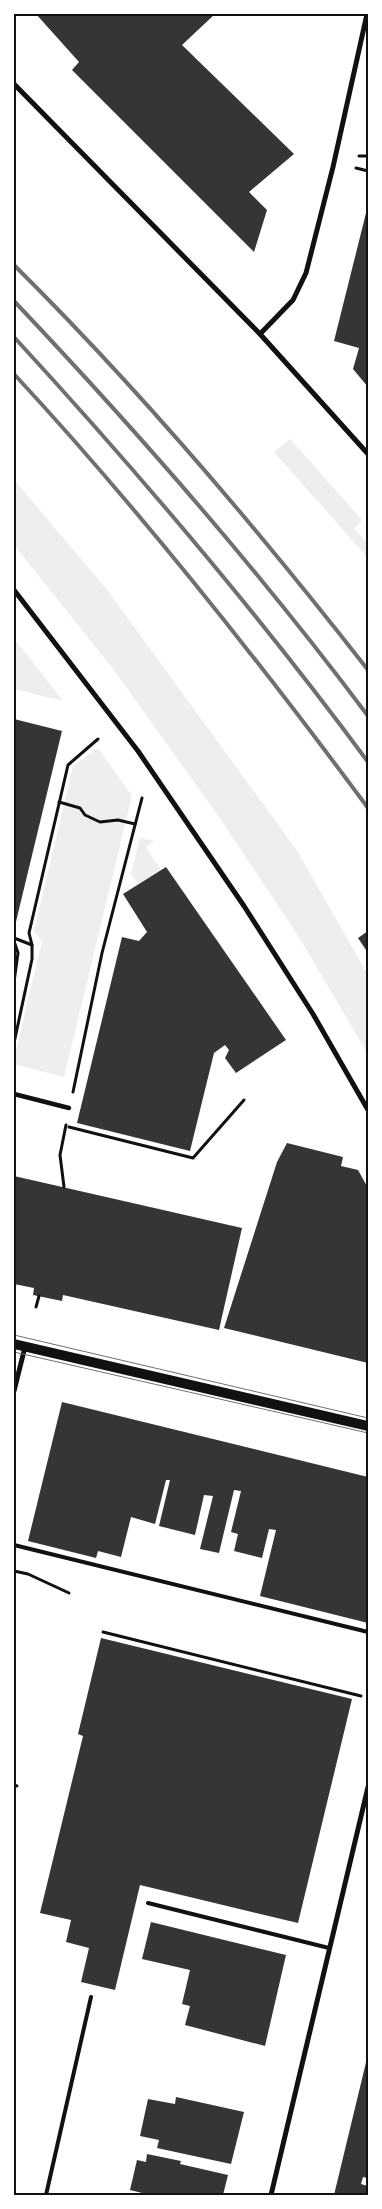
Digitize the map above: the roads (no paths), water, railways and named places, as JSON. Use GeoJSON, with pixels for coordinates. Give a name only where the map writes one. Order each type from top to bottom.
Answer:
{"type":"FeatureCollection","features":[{"type":"Feature","properties":{"kind":"main road"},"geometry":{"type":"LineString","coordinates":[[14,1344],[368,1426]]}},
{"type":"Feature","properties":{"kind":"street"},"geometry":{"type":"LineString","coordinates":[[260,334],[293,300],[306,273],[333,167],[367,14]]}},
{"type":"Feature","properties":{"kind":"street"},"geometry":{"type":"LineString","coordinates":[[14,84],[260,334],[368,454]]}},
{"type":"Feature","properties":{"kind":"street"},"geometry":{"type":"LineString","coordinates":[[14,590],[138,751],[244,906],[313,1014],[368,1110]]}},
{"type":"Feature","properties":{"kind":"street"},"geometry":{"type":"LineString","coordinates":[[14,1094],[69,1108]]}},
{"type":"Feature","properties":{"kind":"street"},"geometry":{"type":"LineString","coordinates":[[14,1390],[25,1347]]}},
{"type":"Feature","properties":{"kind":"street"},"geometry":{"type":"LineString","coordinates":[[271,2195],[368,1787]]}},
{"type":"Feature","properties":{"kind":"lane"},"geometry":{"type":"LineString","coordinates":[[14,1545],[368,1632]]}},
{"type":"Feature","properties":{"kind":"lane"},"geometry":{"type":"LineString","coordinates":[[148,1903],[329,1948]]}},
{"type":"Feature","properties":{"kind":"lane"},"geometry":{"type":"LineString","coordinates":[[46,2195],[91,1997]]}},
{"type":"Feature","properties":{"kind":"tram line"},"geometry":{"type":"LineString","coordinates":[[14,1335],[368,1418]]}},
{"type":"Feature","properties":{"kind":"tram line"},"geometry":{"type":"LineString","coordinates":[[14,1352],[368,1433]]}},
{"type":"Feature","properties":{"kind":"railway"},"geometry":{"type":"LineString","coordinates":[[14,265],[153,411],[241,513],[368,670]]}},
{"type":"Feature","properties":{"kind":"railway"},"geometry":{"type":"LineString","coordinates":[[14,301],[107,401],[197,503],[284,608],[368,716]]}},
{"type":"Feature","properties":{"kind":"railway"},"geometry":{"type":"LineString","coordinates":[[14,337],[107,440],[197,545],[284,652],[368,762]]}},
{"type":"Feature","properties":{"kind":"railway"},"geometry":{"type":"LineString","coordinates":[[14,374],[153,532],[284,696],[368,808]]}}]}
